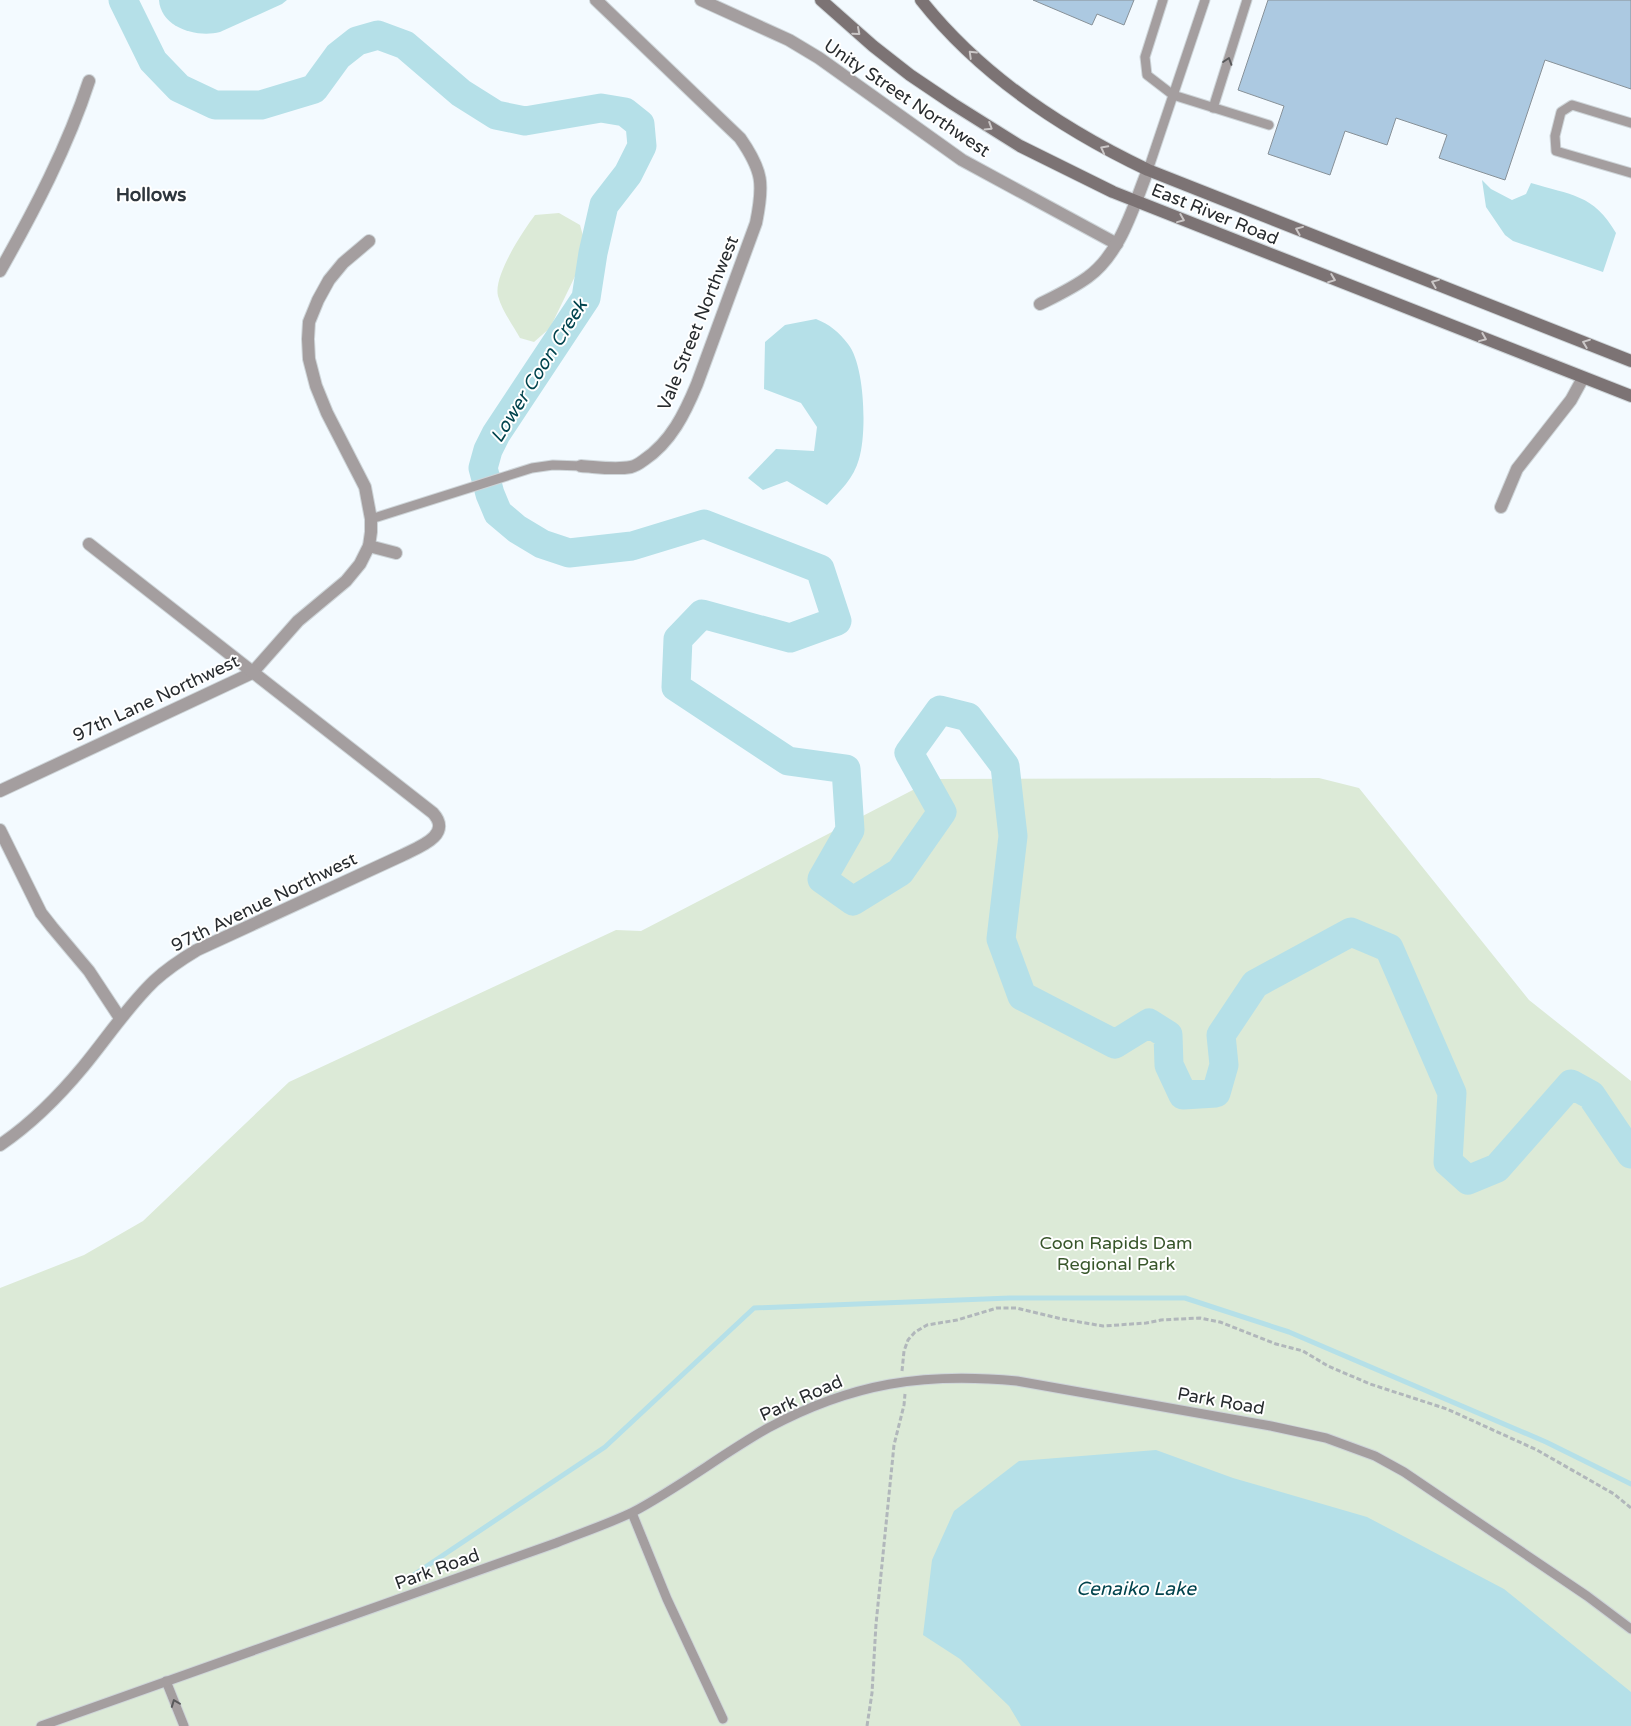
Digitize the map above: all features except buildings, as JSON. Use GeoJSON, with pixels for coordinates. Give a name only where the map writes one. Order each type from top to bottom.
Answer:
{"type":"FeatureCollection","features":[{"type":"Feature","properties":{"kind":"main road","name":"East River Road"},"geometry":{"type":"LineString","coordinates":[[821,0],[873,46],[910,75],[952,104],[1020,146],[1135,201],[1631,396]]}},
{"type":"Feature","properties":{"kind":"main road","name":"East River Road"},"geometry":{"type":"LineString","coordinates":[[922,0],[979,61],[1021,96],[1053,119],[1097,145],[1148,170],[1631,361]]}},
{"type":"Feature","properties":{"kind":"street","name":"Vale Street Northwest"},"geometry":{"type":"LineString","coordinates":[[581,466],[634,467],[656,452],[673,431],[686,409],[697,384],[756,224],[761,200],[760,176],[753,157],[740,138],[596,0]]}},
{"type":"Feature","properties":{"kind":"street","name":"Unity Street Northwest"},"geometry":{"type":"LineString","coordinates":[[701,0],[789,40],[812,53],[962,160],[1117,244]]}},
{"type":"Feature","properties":{"kind":"street"},"geometry":{"type":"LineString","coordinates":[[0,271],[77,118],[89,81]]}},
{"type":"Feature","properties":{"kind":"street"},"geometry":{"type":"LineString","coordinates":[[1040,304],[1089,277],[1110,256],[1117,244],[1148,170]]}},
{"type":"Feature","properties":{"kind":"street","name":"97th Lane Northwest"},"geometry":{"type":"LineString","coordinates":[[0,791],[252,673],[298,621],[346,581],[360,564],[369,546],[372,519],[365,487],[327,413],[316,386],[309,359],[308,339],[310,322],[318,300],[329,280],[343,263],[369,241]]}},
{"type":"Feature","properties":{"kind":"street"},"geometry":{"type":"LineString","coordinates":[[1501,507],[1517,469],[1571,400],[1583,378]]}},
{"type":"Feature","properties":{"kind":"street"},"geometry":{"type":"LineString","coordinates":[[89,544],[252,673]]}},
{"type":"Feature","properties":{"kind":"street"},"geometry":{"type":"LineString","coordinates":[[369,546],[396,553]]}},
{"type":"Feature","properties":{"kind":"street","name":"97th Avenue Northwest"},"geometry":{"type":"LineString","coordinates":[[0,1145],[42,1111],[83,1067],[120,1018],[155,980],[175,964],[197,950],[403,855],[437,835],[439,822],[432,813],[252,673]]}},
{"type":"Feature","properties":{"kind":"street"},"geometry":{"type":"LineString","coordinates":[[0,830],[41,912],[89,971],[120,1018]]}},
{"type":"Feature","properties":{"kind":"lane"},"geometry":{"type":"LineString","coordinates":[[1163,0],[1145,57],[1147,75],[1173,95],[1269,125]]}},
{"type":"Feature","properties":{"kind":"lane"},"geometry":{"type":"LineString","coordinates":[[1148,170],[1206,0]]}},
{"type":"Feature","properties":{"kind":"lane"},"geometry":{"type":"LineString","coordinates":[[1213,108],[1247,0]]}},
{"type":"Feature","properties":{"kind":"lane"},"geometry":{"type":"LineString","coordinates":[[1631,123],[1572,105],[1561,112],[1555,136],[1556,151],[1631,173]]}},
{"type":"Feature","properties":{"kind":"lane","name":"Vale Street Northwest"},"geometry":{"type":"LineString","coordinates":[[372,519],[532,468],[553,465],[581,466]]}},
{"type":"Feature","properties":{"kind":"lane","name":"Park Road"},"geometry":{"type":"LineString","coordinates":[[41,1726],[556,1544],[632,1513],[767,1429],[800,1412],[837,1397],[902,1381],[925,1378],[983,1378],[1017,1381],[1261,1424],[1326,1438],[1375,1456],[1404,1472],[1587,1596],[1631,1629]]}},
{"type":"Feature","properties":{"kind":"lane"},"geometry":{"type":"LineString","coordinates":[[632,1513],[667,1599],[722,1719]]}},
{"type":"Feature","properties":{"kind":"lane"},"geometry":{"type":"LineString","coordinates":[[166,1681],[184,1726]]}},
{"type":"Feature","properties":{"kind":"path"},"geometry":{"type":"LineString","coordinates":[[867,1726],[872,1693],[876,1624],[894,1445],[904,1405],[901,1365],[908,1340],[915,1332],[927,1325],[957,1320],[997,1308],[1016,1308],[1103,1326],[1200,1318],[1220,1322],[1276,1344],[1304,1351],[1328,1366],[1370,1384],[1447,1409],[1537,1450],[1614,1494],[1631,1508]]}},
{"type":"Feature","properties":{"kind":"green space"},"geometry":{"type":"Polygon","coordinates":[[[559,213],[580,225],[585,243],[580,266],[550,328],[534,342],[520,338],[502,307],[498,296],[498,287],[504,266],[510,254],[535,215],[559,213]]]}},
{"type":"Feature","properties":{"kind":"green space","name":"Coon Rapids Dam Regional Park"},"geometry":{"type":"Polygon","coordinates":[[[1319,778],[1359,788],[1529,1000],[1631,1081],[1631,1726],[0,1726],[0,1288],[84,1255],[143,1221],[289,1082],[616,930],[641,931],[934,779],[1319,778]]]}},
{"type":"Feature","properties":{"kind":"water"},"geometry":{"type":"Polygon","coordinates":[[[159,0],[287,0],[220,32],[201,33],[191,32],[173,24],[161,10],[159,0]]]}},
{"type":"Feature","properties":{"kind":"water"},"geometry":{"type":"Polygon","coordinates":[[[1482,180],[1491,189],[1512,200],[1526,194],[1531,183],[1569,194],[1590,203],[1608,220],[1616,233],[1603,272],[1513,241],[1505,235],[1486,207],[1482,180]]]}},
{"type":"Feature","properties":{"kind":"water"},"geometry":{"type":"Polygon","coordinates":[[[816,319],[841,335],[854,354],[863,400],[862,447],[857,466],[846,484],[827,505],[787,481],[763,490],[748,478],[776,449],[814,451],[817,427],[801,403],[764,389],[765,342],[785,325],[816,319]]]}},
{"type":"Feature","properties":{"kind":"water","name":"Cenaiko Lake"},"geometry":{"type":"Polygon","coordinates":[[[1156,1450],[1233,1478],[1367,1517],[1504,1589],[1631,1692],[1631,1726],[1021,1726],[1009,1706],[960,1659],[923,1635],[932,1560],[954,1511],[1019,1461],[1156,1450]]]}},
{"type":"Feature","properties":{"kind":"waterway","name":"Lower Coon Creek"},"geometry":{"type":"LineString","coordinates":[[123,0],[153,61],[179,88],[215,105],[261,105],[314,89],[338,56],[357,41],[378,35],[405,45],[461,93],[496,115],[525,121],[601,108],[625,112],[640,124],[642,146],[628,174],[604,205],[593,253],[586,298],[496,434],[488,450],[483,468],[490,494],[498,513],[517,529],[542,544],[569,553],[632,546],[704,524],[820,569],[837,621],[790,638],[702,614],[678,639],[676,687],[788,761],[846,769],[850,830],[822,879],[853,901],[900,872],[942,812],[909,753],[940,710],[968,717],[1005,766],[1013,836],[1001,939],[1022,996],[1115,1044],[1149,1023],[1168,1035],[1169,1065],[1183,1095],[1216,1093],[1224,1065],[1221,1035],[1255,984],[1351,932],[1389,948],[1452,1093],[1448,1162],[1468,1180],[1497,1168],[1571,1084],[1591,1095],[1631,1154]]}},
{"type":"Feature","properties":{"kind":"waterway"},"geometry":{"type":"LineString","coordinates":[[406,1580],[605,1447],[754,1308],[1010,1298],[1185,1298],[1289,1332],[1546,1442],[1631,1484]]}},
{"type":"Feature","properties":{"kind":"district","name":"Hollows"},"geometry":{"type":"Point","coordinates":[151,195]}}]}
